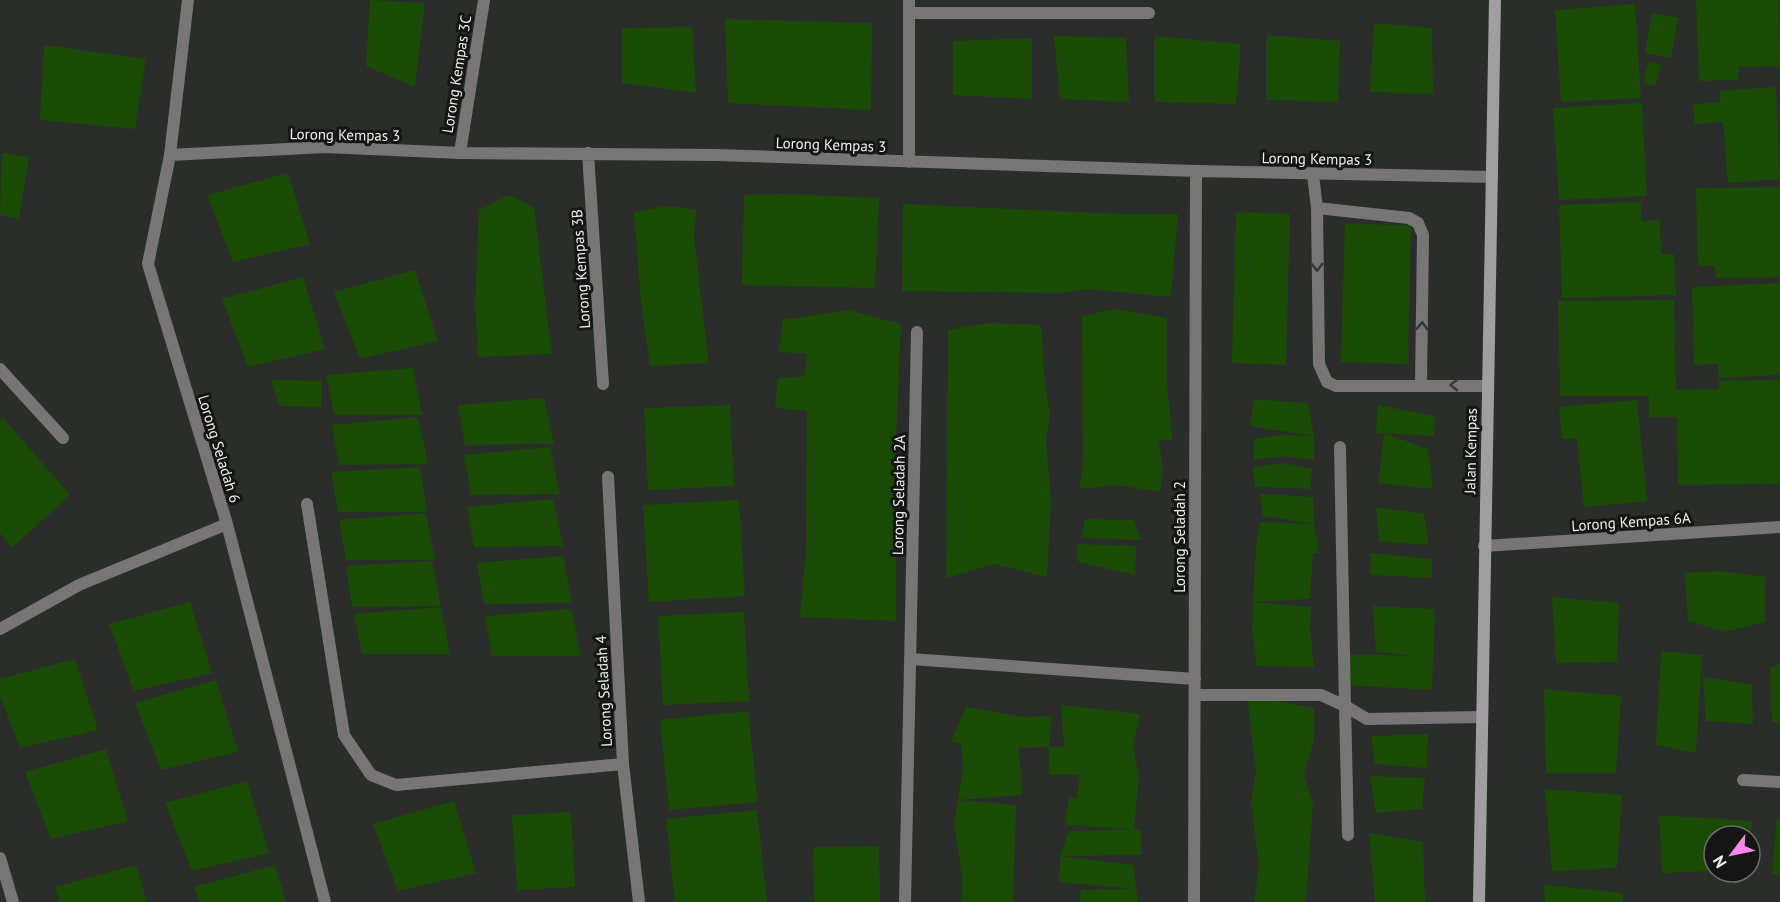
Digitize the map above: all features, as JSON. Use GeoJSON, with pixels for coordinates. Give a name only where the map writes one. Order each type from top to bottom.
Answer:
{"type":"FeatureCollection","features":[{"type":"Feature","properties":{"kind":"street","name":"Lorong Seladah 6"},"geometry":{"type":"LineString","coordinates":[[188,0],[170,155],[148,264],[226,524],[325,902]]}},
{"type":"Feature","properties":{"kind":"street","name":"Lorong Kempas 3C"},"geometry":{"type":"LineString","coordinates":[[460,153],[484,0]]}},
{"type":"Feature","properties":{"kind":"street","name":"Jalan Kempas"},"geometry":{"type":"LineString","coordinates":[[1479,902],[1495,0]]}},
{"type":"Feature","properties":{"kind":"street"},"geometry":{"type":"LineString","coordinates":[[909,162],[909,6],[1149,13]]}},
{"type":"Feature","properties":{"kind":"street","name":"Lorong Kempas 3"},"geometry":{"type":"LineString","coordinates":[[170,155],[325,147],[460,153],[588,153],[1313,175],[1492,177]]}},
{"type":"Feature","properties":{"kind":"street","name":"Lorong Kempas 3B"},"geometry":{"type":"LineString","coordinates":[[588,153],[603,384]]}},
{"type":"Feature","properties":{"kind":"street","name":"Lorong Seladah 2"},"geometry":{"type":"LineString","coordinates":[[1194,902],[1196,171]]}},
{"type":"Feature","properties":{"kind":"street"},"geometry":{"type":"LineString","coordinates":[[1313,175],[1317,208],[1319,364],[1327,382],[1336,386],[1487,386]]}},
{"type":"Feature","properties":{"kind":"street"},"geometry":{"type":"LineString","coordinates":[[1317,208],[1409,218],[1418,223],[1423,235],[1421,385]]}},
{"type":"Feature","properties":{"kind":"street","name":"Lorong Seladah 2A"},"geometry":{"type":"LineString","coordinates":[[905,902],[917,332]]}},
{"type":"Feature","properties":{"kind":"street"},"geometry":{"type":"LineString","coordinates":[[0,369],[63,438]]}},
{"type":"Feature","properties":{"kind":"street"},"geometry":{"type":"LineString","coordinates":[[1340,447],[1348,836]]}},
{"type":"Feature","properties":{"kind":"street","name":"Lorong Seladah 4"},"geometry":{"type":"LineString","coordinates":[[608,477],[623,764],[639,902]]}},
{"type":"Feature","properties":{"kind":"street"},"geometry":{"type":"LineString","coordinates":[[306,504],[344,735],[371,775],[396,784],[623,764]]}},
{"type":"Feature","properties":{"kind":"street"},"geometry":{"type":"LineString","coordinates":[[0,629],[79,585],[226,524]]}},
{"type":"Feature","properties":{"kind":"street","name":"Lorong Kempas 6A"},"geometry":{"type":"LineString","coordinates":[[1484,546],[1780,527]]}},
{"type":"Feature","properties":{"kind":"street"},"geometry":{"type":"LineString","coordinates":[[910,658],[1195,679]]}},
{"type":"Feature","properties":{"kind":"street"},"geometry":{"type":"LineString","coordinates":[[1195,695],[1321,695],[1367,719],[1481,717]]}},
{"type":"Feature","properties":{"kind":"street"},"geometry":{"type":"LineString","coordinates":[[1743,780],[1780,782]]}},
{"type":"Feature","properties":{"kind":"street"},"geometry":{"type":"LineString","coordinates":[[0,858],[13,902]]}},
{"type":"Feature","properties":{"kind":"building"},"geometry":{"type":"Polygon","coordinates":[[[370,0],[425,3],[415,87],[366,66],[370,0]]]}},
{"type":"Feature","properties":{"kind":"building"},"geometry":{"type":"Polygon","coordinates":[[[1696,0],[1779,0],[1780,66],[1739,67],[1738,80],[1699,81],[1696,0]]]}},
{"type":"Feature","properties":{"kind":"building"},"geometry":{"type":"Polygon","coordinates":[[[1635,4],[1641,98],[1561,102],[1555,10],[1635,4]]]}},
{"type":"Feature","properties":{"kind":"building"},"geometry":{"type":"Polygon","coordinates":[[[1652,13],[1678,18],[1671,58],[1645,53],[1652,13]]]}},
{"type":"Feature","properties":{"kind":"building"},"geometry":{"type":"Polygon","coordinates":[[[725,19],[872,23],[871,110],[728,103],[725,19]]]}},
{"type":"Feature","properties":{"kind":"building"},"geometry":{"type":"Polygon","coordinates":[[[1374,23],[1432,28],[1433,94],[1370,92],[1374,23]]]}},
{"type":"Feature","properties":{"kind":"building"},"geometry":{"type":"Polygon","coordinates":[[[692,27],[696,93],[622,83],[622,28],[692,27]]]}},
{"type":"Feature","properties":{"kind":"building"},"geometry":{"type":"Polygon","coordinates":[[[1267,35],[1340,41],[1338,102],[1267,100],[1267,35]]]}},
{"type":"Feature","properties":{"kind":"building"},"geometry":{"type":"Polygon","coordinates":[[[1054,36],[1126,38],[1129,102],[1060,99],[1054,36]]]}},
{"type":"Feature","properties":{"kind":"building"},"geometry":{"type":"Polygon","coordinates":[[[1155,36],[1241,44],[1236,104],[1155,102],[1155,36]]]}},
{"type":"Feature","properties":{"kind":"building"},"geometry":{"type":"Polygon","coordinates":[[[1032,38],[1032,99],[953,95],[953,41],[1032,38]]]}},
{"type":"Feature","properties":{"kind":"building"},"geometry":{"type":"Polygon","coordinates":[[[44,45],[146,59],[135,129],[40,120],[44,45]]]}},
{"type":"Feature","properties":{"kind":"building"},"geometry":{"type":"Polygon","coordinates":[[[1649,61],[1661,65],[1655,86],[1643,83],[1649,61]]]}},
{"type":"Feature","properties":{"kind":"building"},"geometry":{"type":"Polygon","coordinates":[[[1776,87],[1780,179],[1728,183],[1723,122],[1695,124],[1693,104],[1720,102],[1720,91],[1776,87]]]}},
{"type":"Feature","properties":{"kind":"building"},"geometry":{"type":"Polygon","coordinates":[[[1642,103],[1647,196],[1559,200],[1553,108],[1642,103]]]}},
{"type":"Feature","properties":{"kind":"building"},"geometry":{"type":"Polygon","coordinates":[[[2,153],[29,157],[19,219],[0,215],[2,153]]]}},
{"type":"Feature","properties":{"kind":"building"},"geometry":{"type":"Polygon","coordinates":[[[288,173],[310,244],[233,262],[207,195],[288,173]]]}},
{"type":"Feature","properties":{"kind":"building"},"geometry":{"type":"Polygon","coordinates":[[[1780,187],[1780,277],[1716,278],[1715,266],[1698,266],[1696,188],[1780,187]]]}},
{"type":"Feature","properties":{"kind":"building"},"geometry":{"type":"Polygon","coordinates":[[[784,194],[879,198],[875,288],[742,285],[744,195],[784,194]]]}},
{"type":"Feature","properties":{"kind":"building"},"geometry":{"type":"Polygon","coordinates":[[[509,195],[534,207],[552,354],[478,357],[475,305],[479,210],[509,195]]]}},
{"type":"Feature","properties":{"kind":"building"},"geometry":{"type":"Polygon","coordinates":[[[1641,202],[1641,221],[1660,220],[1661,254],[1674,254],[1676,295],[1562,298],[1559,205],[1641,202]]]}},
{"type":"Feature","properties":{"kind":"building"},"geometry":{"type":"Polygon","coordinates":[[[903,204],[1121,214],[1178,214],[1171,297],[1088,289],[1061,293],[902,291],[903,204]]]}},
{"type":"Feature","properties":{"kind":"building"},"geometry":{"type":"Polygon","coordinates":[[[667,206],[696,210],[694,238],[709,363],[650,366],[641,302],[634,212],[667,206]]]}},
{"type":"Feature","properties":{"kind":"building"},"geometry":{"type":"Polygon","coordinates":[[[1236,212],[1290,214],[1286,365],[1232,363],[1236,212]]]}},
{"type":"Feature","properties":{"kind":"building"},"geometry":{"type":"Polygon","coordinates":[[[1345,224],[1411,225],[1408,364],[1341,362],[1345,224]]]}},
{"type":"Feature","properties":{"kind":"building"},"geometry":{"type":"Polygon","coordinates":[[[415,270],[438,341],[360,359],[334,292],[415,270]]]}},
{"type":"Feature","properties":{"kind":"building"},"geometry":{"type":"Polygon","coordinates":[[[303,277],[325,349],[248,367],[222,299],[303,277]]]}},
{"type":"Feature","properties":{"kind":"building"},"geometry":{"type":"Polygon","coordinates":[[[1780,283],[1780,375],[1719,378],[1718,364],[1694,365],[1692,287],[1780,283]]]}},
{"type":"Feature","properties":{"kind":"building"},"geometry":{"type":"Polygon","coordinates":[[[1674,300],[1676,390],[1719,389],[1719,381],[1780,380],[1780,484],[1678,485],[1677,417],[1649,417],[1649,396],[1560,396],[1558,301],[1674,300]]]}},
{"type":"Feature","properties":{"kind":"building"},"geometry":{"type":"Polygon","coordinates":[[[1115,309],[1167,318],[1167,386],[1173,441],[1159,440],[1163,472],[1160,492],[1117,485],[1079,489],[1083,467],[1082,316],[1115,309]]]}},
{"type":"Feature","properties":{"kind":"building"},"geometry":{"type":"Polygon","coordinates":[[[848,310],[901,324],[896,441],[896,621],[800,617],[806,553],[807,411],[775,408],[778,378],[805,376],[807,354],[779,352],[783,320],[848,310]]]}},
{"type":"Feature","properties":{"kind":"building"},"geometry":{"type":"Polygon","coordinates":[[[989,323],[1041,325],[1045,385],[1050,414],[1046,441],[1051,500],[1047,577],[994,564],[946,578],[948,330],[989,323]]]}},
{"type":"Feature","properties":{"kind":"building"},"geometry":{"type":"Polygon","coordinates":[[[413,368],[422,415],[334,415],[326,375],[413,368]]]}},
{"type":"Feature","properties":{"kind":"building"},"geometry":{"type":"Polygon","coordinates":[[[271,380],[322,381],[321,407],[279,406],[271,380]]]}},
{"type":"Feature","properties":{"kind":"building"},"geometry":{"type":"Polygon","coordinates":[[[544,398],[554,444],[465,445],[458,405],[544,398]]]}},
{"type":"Feature","properties":{"kind":"building"},"geometry":{"type":"Polygon","coordinates":[[[1254,399],[1308,403],[1314,436],[1250,426],[1254,399]]]}},
{"type":"Feature","properties":{"kind":"building"},"geometry":{"type":"Polygon","coordinates":[[[1637,400],[1647,501],[1584,507],[1577,438],[1562,439],[1559,407],[1637,400]]]}},
{"type":"Feature","properties":{"kind":"building"},"geometry":{"type":"Polygon","coordinates":[[[730,405],[734,486],[648,490],[644,408],[730,405]]]}},
{"type":"Feature","properties":{"kind":"building"},"geometry":{"type":"Polygon","coordinates":[[[1378,405],[1435,416],[1434,436],[1376,433],[1378,405]]]}},
{"type":"Feature","properties":{"kind":"building"},"geometry":{"type":"Polygon","coordinates":[[[418,417],[428,464],[339,465],[332,425],[418,417]]]}},
{"type":"Feature","properties":{"kind":"building"},"geometry":{"type":"Polygon","coordinates":[[[3,418],[70,495],[12,548],[0,533],[0,421],[3,418]]]}},
{"type":"Feature","properties":{"kind":"building"},"geometry":{"type":"Polygon","coordinates":[[[1384,433],[1428,449],[1433,489],[1378,483],[1384,433]]]}},
{"type":"Feature","properties":{"kind":"building"},"geometry":{"type":"Polygon","coordinates":[[[1279,435],[1314,436],[1314,460],[1282,456],[1254,460],[1254,439],[1279,435]]]}},
{"type":"Feature","properties":{"kind":"building"},"geometry":{"type":"Polygon","coordinates":[[[550,447],[560,494],[471,495],[464,455],[550,447]]]}},
{"type":"Feature","properties":{"kind":"building"},"geometry":{"type":"Polygon","coordinates":[[[1284,463],[1312,469],[1310,489],[1255,487],[1253,467],[1284,463]]]}},
{"type":"Feature","properties":{"kind":"building"},"geometry":{"type":"Polygon","coordinates":[[[420,467],[427,512],[338,512],[331,472],[420,467]]]}},
{"type":"Feature","properties":{"kind":"building"},"geometry":{"type":"Polygon","coordinates":[[[1260,494],[1313,497],[1314,524],[1263,516],[1260,494]]]}},
{"type":"Feature","properties":{"kind":"building"},"geometry":{"type":"Polygon","coordinates":[[[553,499],[563,546],[474,547],[467,507],[553,499]]]}},
{"type":"Feature","properties":{"kind":"building"},"geometry":{"type":"Polygon","coordinates":[[[739,500],[745,596],[649,602],[643,505],[739,500]]]}},
{"type":"Feature","properties":{"kind":"building"},"geometry":{"type":"Polygon","coordinates":[[[1376,507],[1424,514],[1429,545],[1379,541],[1376,507]]]}},
{"type":"Feature","properties":{"kind":"building"},"geometry":{"type":"Polygon","coordinates":[[[426,513],[435,560],[346,560],[339,520],[426,513]]]}},
{"type":"Feature","properties":{"kind":"building"},"geometry":{"type":"Polygon","coordinates":[[[1085,519],[1134,520],[1141,540],[1081,538],[1085,519]]]}},
{"type":"Feature","properties":{"kind":"building"},"geometry":{"type":"Polygon","coordinates":[[[1260,522],[1314,524],[1319,553],[1313,553],[1310,599],[1253,602],[1260,522]]]}},
{"type":"Feature","properties":{"kind":"building"},"geometry":{"type":"Polygon","coordinates":[[[1076,544],[1136,546],[1135,575],[1078,562],[1076,544]]]}},
{"type":"Feature","properties":{"kind":"building"},"geometry":{"type":"Polygon","coordinates":[[[1370,553],[1432,559],[1432,578],[1371,575],[1370,553]]]}},
{"type":"Feature","properties":{"kind":"building"},"geometry":{"type":"Polygon","coordinates":[[[563,556],[572,603],[484,604],[477,563],[563,556]]]}},
{"type":"Feature","properties":{"kind":"building"},"geometry":{"type":"Polygon","coordinates":[[[432,561],[441,606],[352,607],[346,566],[432,561]]]}},
{"type":"Feature","properties":{"kind":"building"},"geometry":{"type":"Polygon","coordinates":[[[1721,571],[1765,577],[1765,622],[1725,632],[1688,621],[1685,573],[1721,571]]]}},
{"type":"Feature","properties":{"kind":"building"},"geometry":{"type":"Polygon","coordinates":[[[1552,597],[1619,603],[1617,662],[1556,663],[1552,597]]]}},
{"type":"Feature","properties":{"kind":"building"},"geometry":{"type":"Polygon","coordinates":[[[190,602],[212,673],[134,691],[109,624],[190,602]]]}},
{"type":"Feature","properties":{"kind":"building"},"geometry":{"type":"Polygon","coordinates":[[[1253,602],[1311,607],[1310,628],[1314,667],[1257,666],[1252,629],[1253,602]]]}},
{"type":"Feature","properties":{"kind":"building"},"geometry":{"type":"Polygon","coordinates":[[[1373,606],[1435,609],[1432,690],[1344,685],[1344,654],[1417,656],[1376,652],[1373,606]]]}},
{"type":"Feature","properties":{"kind":"building"},"geometry":{"type":"Polygon","coordinates":[[[441,607],[450,654],[362,654],[354,614],[441,607]]]}},
{"type":"Feature","properties":{"kind":"building"},"geometry":{"type":"Polygon","coordinates":[[[571,609],[581,656],[492,656],[485,616],[571,609]]]}},
{"type":"Feature","properties":{"kind":"building"},"geometry":{"type":"Polygon","coordinates":[[[744,612],[749,701],[663,705],[658,616],[744,612]]]}},
{"type":"Feature","properties":{"kind":"building"},"geometry":{"type":"Polygon","coordinates":[[[1661,651],[1702,655],[1696,753],[1656,745],[1661,651]]]}},
{"type":"Feature","properties":{"kind":"building"},"geometry":{"type":"Polygon","coordinates":[[[75,659],[98,730],[20,748],[0,696],[0,679],[75,659]]]}},
{"type":"Feature","properties":{"kind":"building"},"geometry":{"type":"Polygon","coordinates":[[[1780,665],[1780,722],[1772,722],[1770,667],[1780,665]]]}},
{"type":"Feature","properties":{"kind":"building"},"geometry":{"type":"Polygon","coordinates":[[[1703,677],[1752,685],[1753,724],[1706,721],[1703,677]]]}},
{"type":"Feature","properties":{"kind":"building"},"geometry":{"type":"Polygon","coordinates":[[[216,680],[238,752],[161,770],[135,703],[216,680]]]}},
{"type":"Feature","properties":{"kind":"building"},"geometry":{"type":"Polygon","coordinates":[[[1544,689],[1621,696],[1616,773],[1546,773],[1544,689]]]}},
{"type":"Feature","properties":{"kind":"building"},"geometry":{"type":"Polygon","coordinates":[[[1247,695],[1314,708],[1314,740],[1304,774],[1313,804],[1306,902],[1254,902],[1259,866],[1251,800],[1256,772],[1247,695]]]}},
{"type":"Feature","properties":{"kind":"building"},"geometry":{"type":"Polygon","coordinates":[[[1061,705],[1140,714],[1133,747],[1139,776],[1134,829],[1141,829],[1141,855],[1060,856],[1069,831],[1131,829],[1065,825],[1069,797],[1077,798],[1080,775],[1049,774],[1049,747],[1064,747],[1061,705]]]}},
{"type":"Feature","properties":{"kind":"building"},"geometry":{"type":"Polygon","coordinates":[[[966,707],[1022,717],[1052,716],[1049,747],[1019,748],[1022,795],[958,800],[963,769],[961,743],[951,742],[966,707]]]}},
{"type":"Feature","properties":{"kind":"building"},"geometry":{"type":"Polygon","coordinates":[[[748,711],[758,802],[669,810],[660,720],[748,711]]]}},
{"type":"Feature","properties":{"kind":"building"},"geometry":{"type":"Polygon","coordinates":[[[1428,734],[1427,768],[1375,764],[1371,736],[1428,734]]]}},
{"type":"Feature","properties":{"kind":"building"},"geometry":{"type":"Polygon","coordinates":[[[106,749],[128,821],[51,839],[25,772],[106,749]]]}},
{"type":"Feature","properties":{"kind":"building"},"geometry":{"type":"Polygon","coordinates":[[[1370,776],[1425,778],[1422,809],[1376,813],[1370,776]]]}},
{"type":"Feature","properties":{"kind":"building"},"geometry":{"type":"Polygon","coordinates":[[[247,781],[269,853],[192,871],[165,803],[247,781]]]}},
{"type":"Feature","properties":{"kind":"building"},"geometry":{"type":"Polygon","coordinates":[[[1545,789],[1622,795],[1617,868],[1552,871],[1545,789]]]}},
{"type":"Feature","properties":{"kind":"building"},"geometry":{"type":"Polygon","coordinates":[[[958,800],[1016,805],[1013,902],[962,902],[962,875],[954,825],[958,800]]]}},
{"type":"Feature","properties":{"kind":"building"},"geometry":{"type":"Polygon","coordinates":[[[454,801],[476,873],[398,891],[373,824],[454,801]]]}},
{"type":"Feature","properties":{"kind":"building"},"geometry":{"type":"Polygon","coordinates":[[[757,810],[767,902],[675,902],[666,819],[757,810]]]}},
{"type":"Feature","properties":{"kind":"building"},"geometry":{"type":"Polygon","coordinates":[[[571,812],[575,887],[517,890],[512,815],[571,812]]]}},
{"type":"Feature","properties":{"kind":"building"},"geometry":{"type":"Polygon","coordinates":[[[1659,815],[1752,821],[1752,824],[1702,824],[1702,871],[1662,873],[1659,815]]]}},
{"type":"Feature","properties":{"kind":"building"},"geometry":{"type":"Polygon","coordinates":[[[1777,819],[1780,819],[1780,874],[1772,874],[1777,819]]]}},
{"type":"Feature","properties":{"kind":"building"},"geometry":{"type":"Polygon","coordinates":[[[1369,833],[1423,842],[1425,902],[1375,902],[1369,833]]]}},
{"type":"Feature","properties":{"kind":"building"},"geometry":{"type":"Polygon","coordinates":[[[879,846],[880,902],[814,902],[813,847],[879,846]]]}},
{"type":"Feature","properties":{"kind":"building"},"geometry":{"type":"Polygon","coordinates":[[[1060,856],[1133,865],[1138,902],[1079,902],[1081,890],[1136,889],[1059,882],[1060,856]]]}},
{"type":"Feature","properties":{"kind":"building"},"geometry":{"type":"Polygon","coordinates":[[[136,865],[147,902],[60,902],[55,887],[136,865]]]}},
{"type":"Feature","properties":{"kind":"building"},"geometry":{"type":"Polygon","coordinates":[[[275,865],[286,902],[200,902],[194,887],[275,865]]]}},
{"type":"Feature","properties":{"kind":"building"},"geometry":{"type":"Polygon","coordinates":[[[1544,885],[1623,893],[1622,902],[1545,902],[1544,885]]]}}]}
